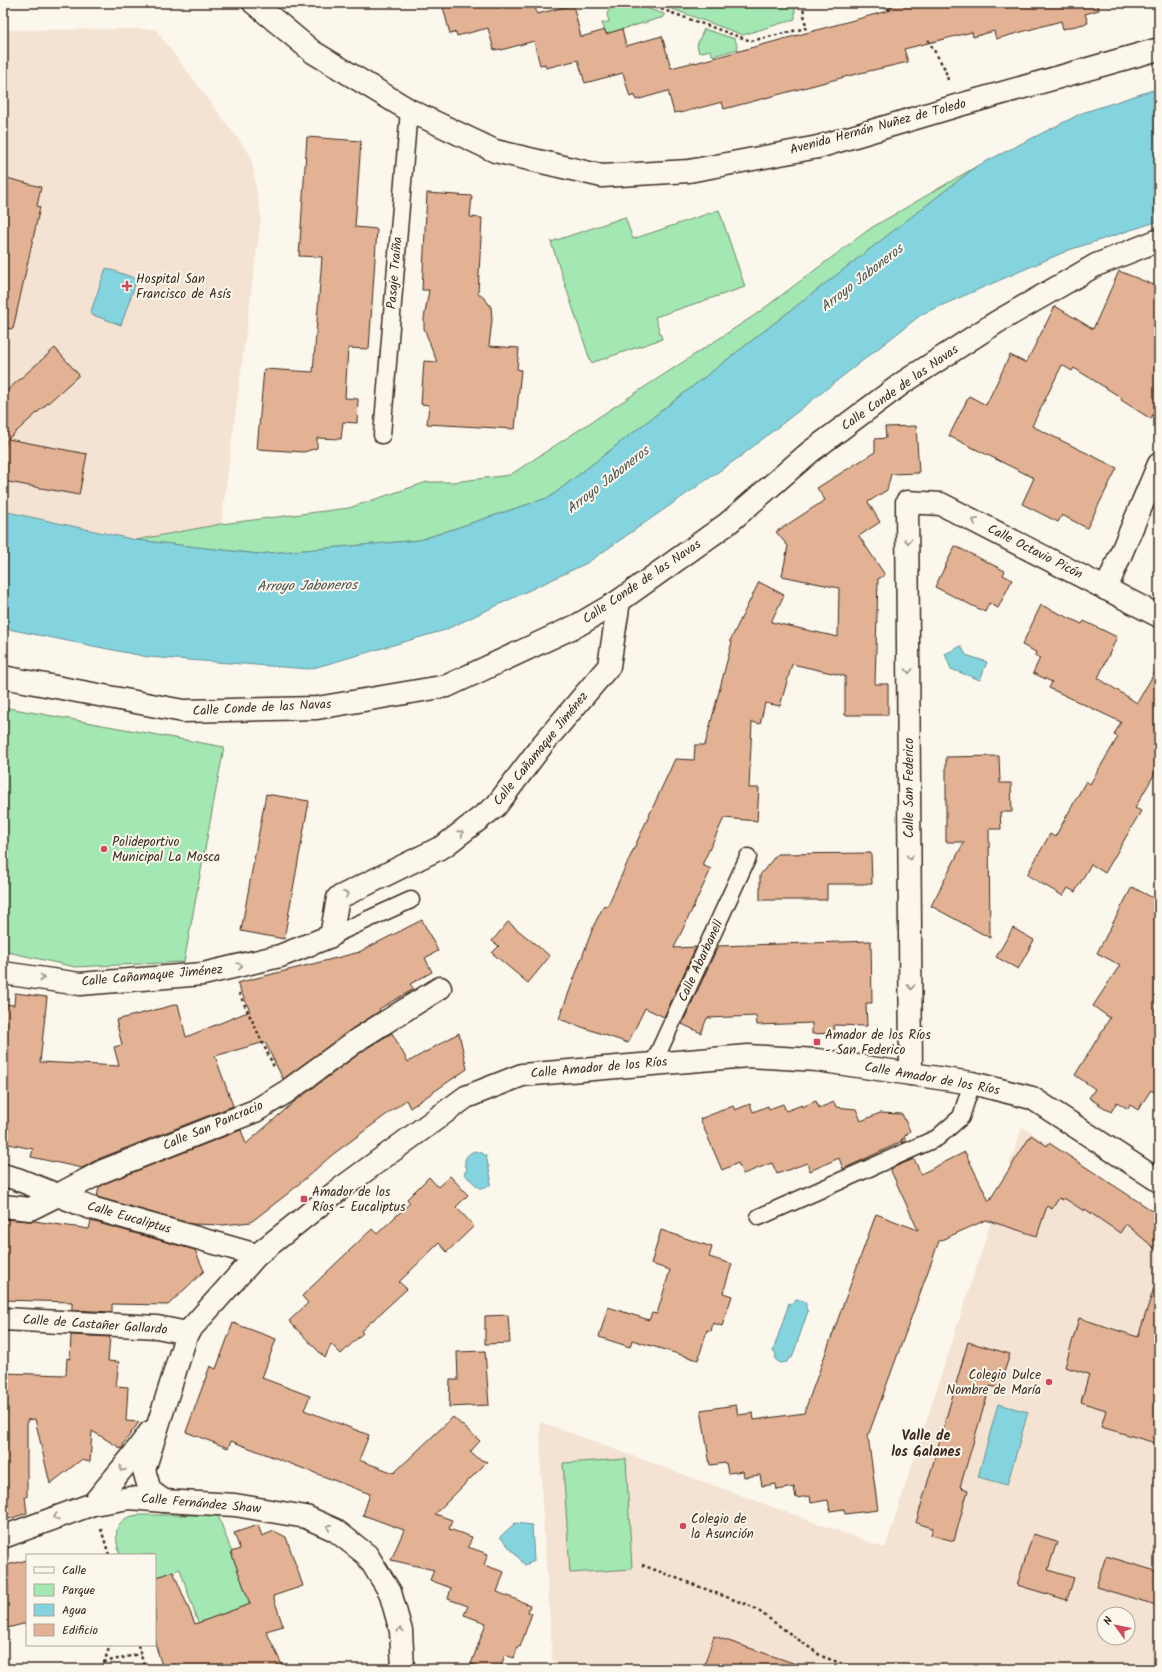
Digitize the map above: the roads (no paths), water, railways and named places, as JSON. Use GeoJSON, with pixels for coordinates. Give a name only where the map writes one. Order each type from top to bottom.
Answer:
{"type":"FeatureCollection","features":[{"type":"Feature","properties":{"kind":"street","name":"Avenida Hernán Nuñez de Toledo"},"geometry":{"type":"LineString","coordinates":[[254,3],[313,52],[409,110],[495,151],[602,176],[689,171],[818,147],[956,106],[1159,50]]}},
{"type":"Feature","properties":{"kind":"street","name":"Calle Conde de las Navas"},"geometry":{"type":"LineString","coordinates":[[3,677],[183,711],[316,708],[447,686],[578,625],[618,601],[727,524],[810,452],[904,382],[997,322],[1096,265],[1159,240]]}},
{"type":"Feature","properties":{"kind":"street"},"geometry":{"type":"LineString","coordinates":[[1106,589],[1159,464]]}},
{"type":"Feature","properties":{"kind":"street","name":"Calle Octavio Picón"},"geometry":{"type":"LineString","coordinates":[[907,502],[941,504],[1159,616]]}},
{"type":"Feature","properties":{"kind":"street","name":"Calle San Federico"},"geometry":{"type":"LineString","coordinates":[[907,502],[911,1074]]}},
{"type":"Feature","properties":{"kind":"street","name":"Calle Cañamaque Jiménez"},"geometry":{"type":"LineString","coordinates":[[3,973],[80,984],[203,974],[227,970],[280,956],[331,936],[338,898],[444,846],[496,806],[542,745],[609,666],[618,601]]}},
{"type":"Feature","properties":{"kind":"street","name":"Calle San Pancracio"},"geometry":{"type":"LineString","coordinates":[[3,1206],[30,1209],[103,1170],[255,1111],[286,1092],[360,1038],[440,988]]}},
{"type":"Feature","properties":{"kind":"street","name":"Calle Amador de los Ríos"},"geometry":{"type":"LineString","coordinates":[[164,1502],[150,1491],[144,1470],[187,1333],[256,1255],[336,1192],[466,1097],[522,1075],[748,1056],[817,1060],[972,1083],[1032,1098],[1159,1181]]}},
{"type":"Feature","properties":{"kind":"street","name":"Calle Eucaliptus"},"geometry":{"type":"LineString","coordinates":[[3,1175],[58,1195],[88,1208],[256,1255]]}},
{"type":"Feature","properties":{"kind":"street","name":"Calle de Castañer Gallardo"},"geometry":{"type":"LineString","coordinates":[[3,1320],[157,1327],[187,1333]]}},
{"type":"Feature","properties":{"kind":"street","name":"Calle Amador de los Ríos"},"geometry":{"type":"LineString","coordinates":[[93,1504],[131,1458],[162,1414]]}},
{"type":"Feature","properties":{"kind":"street","name":"Calle Fernández Shaw"},"geometry":{"type":"LineString","coordinates":[[3,1537],[93,1504],[130,1498],[164,1502],[235,1505],[306,1517],[335,1530],[367,1555],[390,1592],[401,1632],[403,1669]]}},
{"type":"Feature","properties":{"kind":"lane","name":"Pasaje Traíña"},"geometry":{"type":"LineString","coordinates":[[382,436],[409,110]]}},
{"type":"Feature","properties":{"kind":"lane","name":"Calle Abarbanell"},"geometry":{"type":"LineString","coordinates":[[653,1064],[748,857]]}},
{"type":"Feature","properties":{"kind":"lane"},"geometry":{"type":"LineString","coordinates":[[331,936],[411,900]]}},
{"type":"Feature","properties":{"kind":"lane"},"geometry":{"type":"LineString","coordinates":[[760,1217],[937,1138],[961,1117],[972,1083]]}},
{"type":"Feature","properties":{"kind":"water","name":"Arroyo Jaboneros"},"geometry":{"type":"Polygon","coordinates":[[[1159,88],[1159,221],[1069,250],[922,314],[741,456],[587,563],[445,630],[310,669],[148,657],[3,628],[3,511],[136,540],[258,554],[420,540],[550,497],[977,166],[1082,113],[1159,88]]]}},
{"type":"Feature","properties":{"kind":"water"},"geometry":{"type":"Polygon","coordinates":[[[106,268],[137,279],[121,325],[90,314],[106,268]]]}},
{"type":"Feature","properties":{"kind":"water"},"geometry":{"type":"Polygon","coordinates":[[[961,646],[966,655],[987,662],[980,680],[951,669],[945,654],[961,646]]]}},
{"type":"Feature","properties":{"kind":"water"},"geometry":{"type":"Polygon","coordinates":[[[475,1151],[486,1156],[491,1178],[490,1185],[485,1188],[479,1188],[464,1174],[467,1169],[465,1163],[466,1158],[469,1154],[475,1151]]]}},
{"type":"Feature","properties":{"kind":"water"},"geometry":{"type":"Polygon","coordinates":[[[796,1299],[804,1301],[808,1311],[792,1358],[789,1358],[787,1362],[780,1363],[775,1359],[776,1353],[773,1351],[789,1303],[793,1304],[796,1299]]]}},
{"type":"Feature","properties":{"kind":"water"},"geometry":{"type":"Polygon","coordinates":[[[998,1404],[1028,1412],[1007,1485],[978,1477],[998,1404]]]}},
{"type":"Feature","properties":{"kind":"water"},"geometry":{"type":"Polygon","coordinates":[[[515,1523],[532,1525],[534,1561],[525,1565],[500,1537],[515,1523]]]}},
{"type":"Feature","properties":{"kind":"place","name":"Hospital San Francisco de Asís"},"geometry":{"type":"Point","coordinates":[127,286]}},
{"type":"Feature","properties":{"kind":"place","name":"Polideportivo Municipal La Mosca"},"geometry":{"type":"Point","coordinates":[104,849]}},
{"type":"Feature","properties":{"kind":"place","name":"Amador de los Ríos - San Federico"},"geometry":{"type":"Point","coordinates":[817,1042]}},
{"type":"Feature","properties":{"kind":"place","name":"Amador de los Ríos - Eucaliptus"},"geometry":{"type":"Point","coordinates":[304,1199]}},
{"type":"Feature","properties":{"kind":"place","name":"Colegio Dulce Nombre de María"},"geometry":{"type":"Point","coordinates":[1049,1382]}},
{"type":"Feature","properties":{"kind":"place","name":"Colegio de la Asunción"},"geometry":{"type":"Point","coordinates":[683,1526]}},
{"type":"Feature","properties":{"kind":"district","name":"Valle de los Galanes"},"geometry":{"type":"Point","coordinates":[926,1444]}}]}
